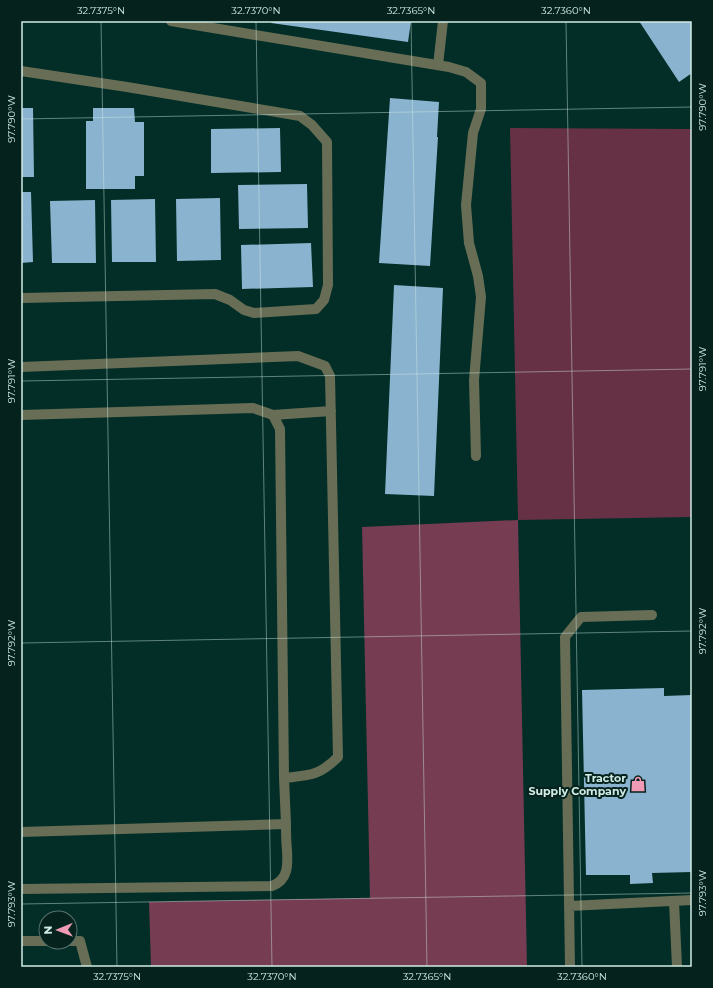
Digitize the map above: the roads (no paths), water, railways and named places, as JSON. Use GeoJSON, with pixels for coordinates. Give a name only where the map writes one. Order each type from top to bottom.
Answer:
{"type":"FeatureCollection","features":[{"type":"Feature","properties":{"kind":"street"},"geometry":{"type":"LineString","coordinates":[[171,21],[188,22],[438,65],[466,72],[481,83],[481,108],[473,133],[466,205],[469,243],[478,276],[481,297],[474,380],[476,456]]}},
{"type":"Feature","properties":{"kind":"street"},"geometry":{"type":"LineString","coordinates":[[438,65],[442,21]]}},
{"type":"Feature","properties":{"kind":"street"},"geometry":{"type":"LineString","coordinates":[[21,71],[300,116],[312,124],[327,142],[328,285],[324,300],[316,308],[270,313],[254,313],[244,310],[230,300],[215,294],[21,298]]}},
{"type":"Feature","properties":{"kind":"street"},"geometry":{"type":"LineString","coordinates":[[21,366],[298,356],[325,366],[330,376],[338,757],[329,766],[315,774],[284,778]]}},
{"type":"Feature","properties":{"kind":"street"},"geometry":{"type":"LineString","coordinates":[[21,415],[253,408],[273,414],[331,411]]}},
{"type":"Feature","properties":{"kind":"street"},"geometry":{"type":"LineString","coordinates":[[21,889],[272,886],[278,883],[286,871],[288,862],[284,778],[280,428],[273,414]]}},
{"type":"Feature","properties":{"kind":"street"},"geometry":{"type":"LineString","coordinates":[[570,967],[566,637],[581,617],[652,615]]}},
{"type":"Feature","properties":{"kind":"street"},"geometry":{"type":"LineString","coordinates":[[21,832],[286,824]]}},
{"type":"Feature","properties":{"kind":"street"},"geometry":{"type":"LineString","coordinates":[[569,906],[692,900]]}},
{"type":"Feature","properties":{"kind":"street"},"geometry":{"type":"LineString","coordinates":[[674,901],[677,967]]}},
{"type":"Feature","properties":{"kind":"street"},"geometry":{"type":"LineString","coordinates":[[21,941],[38,941]]}},
{"type":"Feature","properties":{"kind":"street"},"geometry":{"type":"LineString","coordinates":[[78,941],[80,941],[87,967]]}},
{"type":"Feature","properties":{"kind":"place","name":"Tractor Supply Company"},"geometry":{"type":"Point","coordinates":[638,784]}}]}
